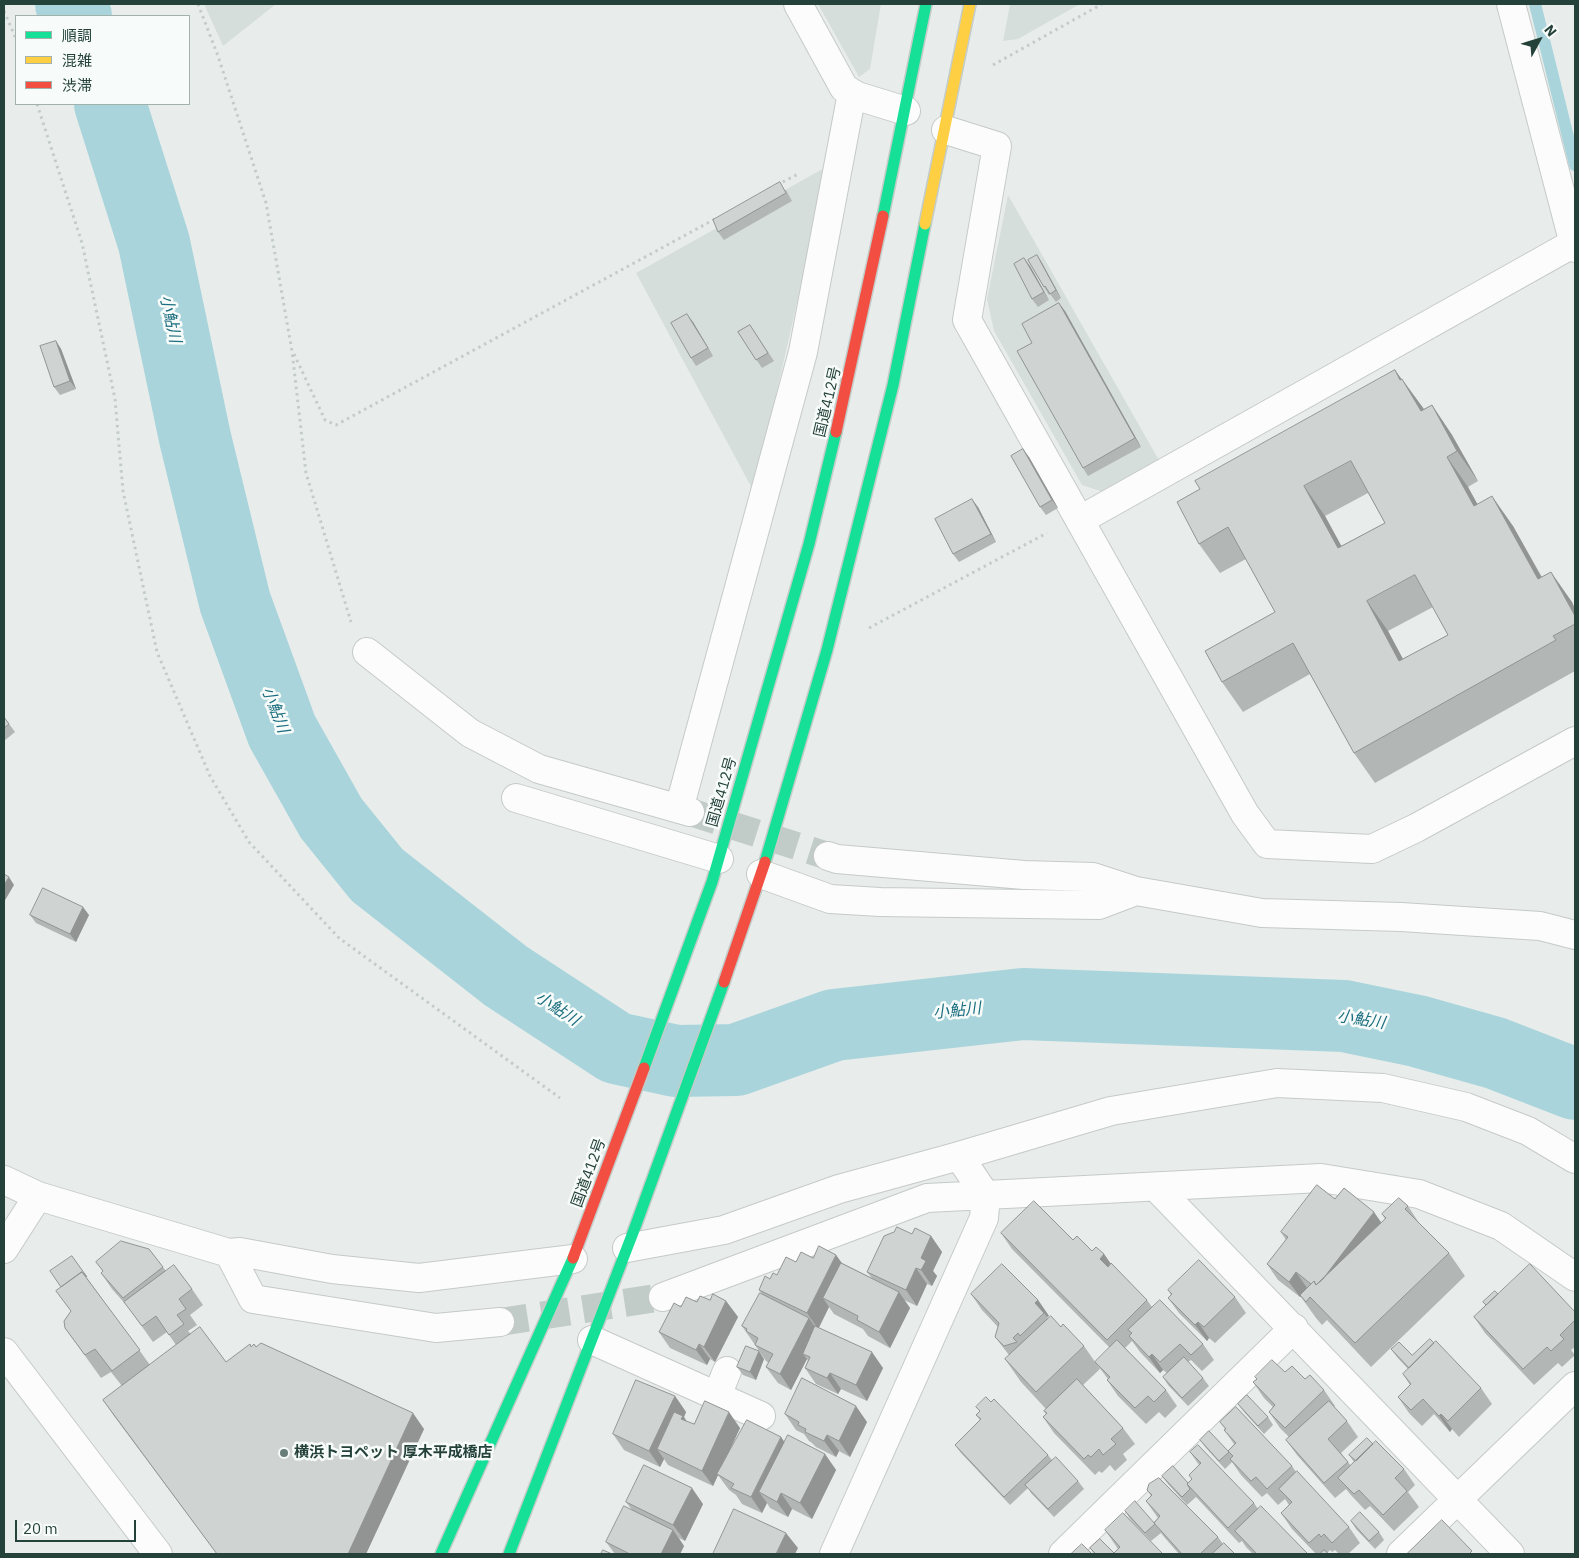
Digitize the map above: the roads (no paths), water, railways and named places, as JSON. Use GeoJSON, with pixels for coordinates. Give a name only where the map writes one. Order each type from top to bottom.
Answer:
{"type":"FeatureCollection","features":[{"type":"Feature","properties":{"kind":"highway","name":"国道412号"},"geometry":{"type":"LineString","coordinates":[[441,1554],[577,1249],[716,870],[809,544],[846,390],[906,111],[926,4]]}},
{"type":"Feature","properties":{"kind":"highway"},"geometry":{"type":"LineString","coordinates":[[509,1554],[631,1239],[758,885],[827,650],[893,385],[970,4]]}},
{"type":"Feature","properties":{"kind":"street"},"geometry":{"type":"LineString","coordinates":[[798,4],[844,88],[852,93],[906,111]]}},
{"type":"Feature","properties":{"kind":"street"},"geometry":{"type":"LineString","coordinates":[[1080,520],[1575,245],[1511,4]]}},
{"type":"Feature","properties":{"kind":"street"},"geometry":{"type":"LineString","coordinates":[[367,652],[470,733],[539,769],[684,810],[803,352],[852,93]]}},
{"type":"Feature","properties":{"kind":"street"},"geometry":{"type":"LineString","coordinates":[[946,130],[997,146],[967,320],[1245,814],[1267,844],[1372,848],[1416,828],[1575,742]]}},
{"type":"Feature","properties":{"kind":"street"},"geometry":{"type":"LineString","coordinates":[[516,798],[716,870]]}},
{"type":"Feature","properties":{"kind":"street"},"geometry":{"type":"LineString","coordinates":[[828,856],[837,859],[1024,875],[1093,877],[1136,891],[1262,912],[1401,917],[1540,926],[1575,935]]}},
{"type":"Feature","properties":{"kind":"street"},"geometry":{"type":"LineString","coordinates":[[758,885],[830,899],[880,902],[1099,905],[1136,891]]}},
{"type":"Feature","properties":{"kind":"street"},"geometry":{"type":"LineString","coordinates":[[631,1239],[724,1230],[839,1189],[1111,1111],[1277,1083],[1383,1088],[1466,1107],[1528,1131],[1575,1159]]}},
{"type":"Feature","properties":{"kind":"street"},"geometry":{"type":"LineString","coordinates":[[834,1554],[984,1218],[986,1196],[959,1156]]}},
{"type":"Feature","properties":{"kind":"street"},"geometry":{"type":"LineString","coordinates":[[663,1297],[927,1198],[1322,1178],[1419,1194],[1501,1226],[1575,1277]]}},
{"type":"Feature","properties":{"kind":"street"},"geometry":{"type":"LineString","coordinates":[[4,1180],[38,1196],[229,1253],[240,1252],[332,1269],[419,1278],[577,1249]]}},
{"type":"Feature","properties":{"kind":"street"},"geometry":{"type":"LineString","coordinates":[[1156,1187],[1510,1554]]}},
{"type":"Feature","properties":{"kind":"street"},"geometry":{"type":"LineString","coordinates":[[4,1249],[38,1196]]}},
{"type":"Feature","properties":{"kind":"street"},"geometry":{"type":"LineString","coordinates":[[229,1253],[253,1299],[436,1328],[500,1322]]}},
{"type":"Feature","properties":{"kind":"street"},"geometry":{"type":"LineString","coordinates":[[1063,1554],[1294,1328]]}},
{"type":"Feature","properties":{"kind":"street"},"geometry":{"type":"LineString","coordinates":[[592,1340],[761,1416]]}},
{"type":"Feature","properties":{"kind":"street"},"geometry":{"type":"LineString","coordinates":[[4,1352],[158,1554]]}},
{"type":"Feature","properties":{"kind":"street"},"geometry":{"type":"LineString","coordinates":[[717,1396],[727,1371]]}},
{"type":"Feature","properties":{"kind":"street"},"geometry":{"type":"LineString","coordinates":[[1401,1554],[1575,1386]]}},
{"type":"Feature","properties":{"kind":"waterway","name":"小鮎川"},"geometry":{"type":"LineString","coordinates":[[71,4],[76,15]]}},
{"type":"Feature","properties":{"kind":"waterway"},"geometry":{"type":"LineString","coordinates":[[1535,4],[1575,165]]}},
{"type":"Feature","properties":{"kind":"waterway","name":"小鮎川"},"geometry":{"type":"LineString","coordinates":[[110,105],[154,243],[195,438],[235,602],[282,731],[331,818],[377,875],[506,976],[616,1048],[676,1061],[736,1060],[834,1025],[1023,1004],[1344,1016],[1417,1031],[1495,1053],[1575,1084]]}},
{"type":"Feature","properties":{"kind":"tunnel"},"geometry":{"type":"LineString","coordinates":[[690,812],[828,856]]}},
{"type":"Feature","properties":{"kind":"tunnel"},"geometry":{"type":"LineString","coordinates":[[500,1322],[663,1297]]}},
{"type":"Feature","properties":{"kind":"place","name":"横浜トヨペット 厚木平成橋店"},"geometry":{"type":"Point","coordinates":[284,1453]}}]}
